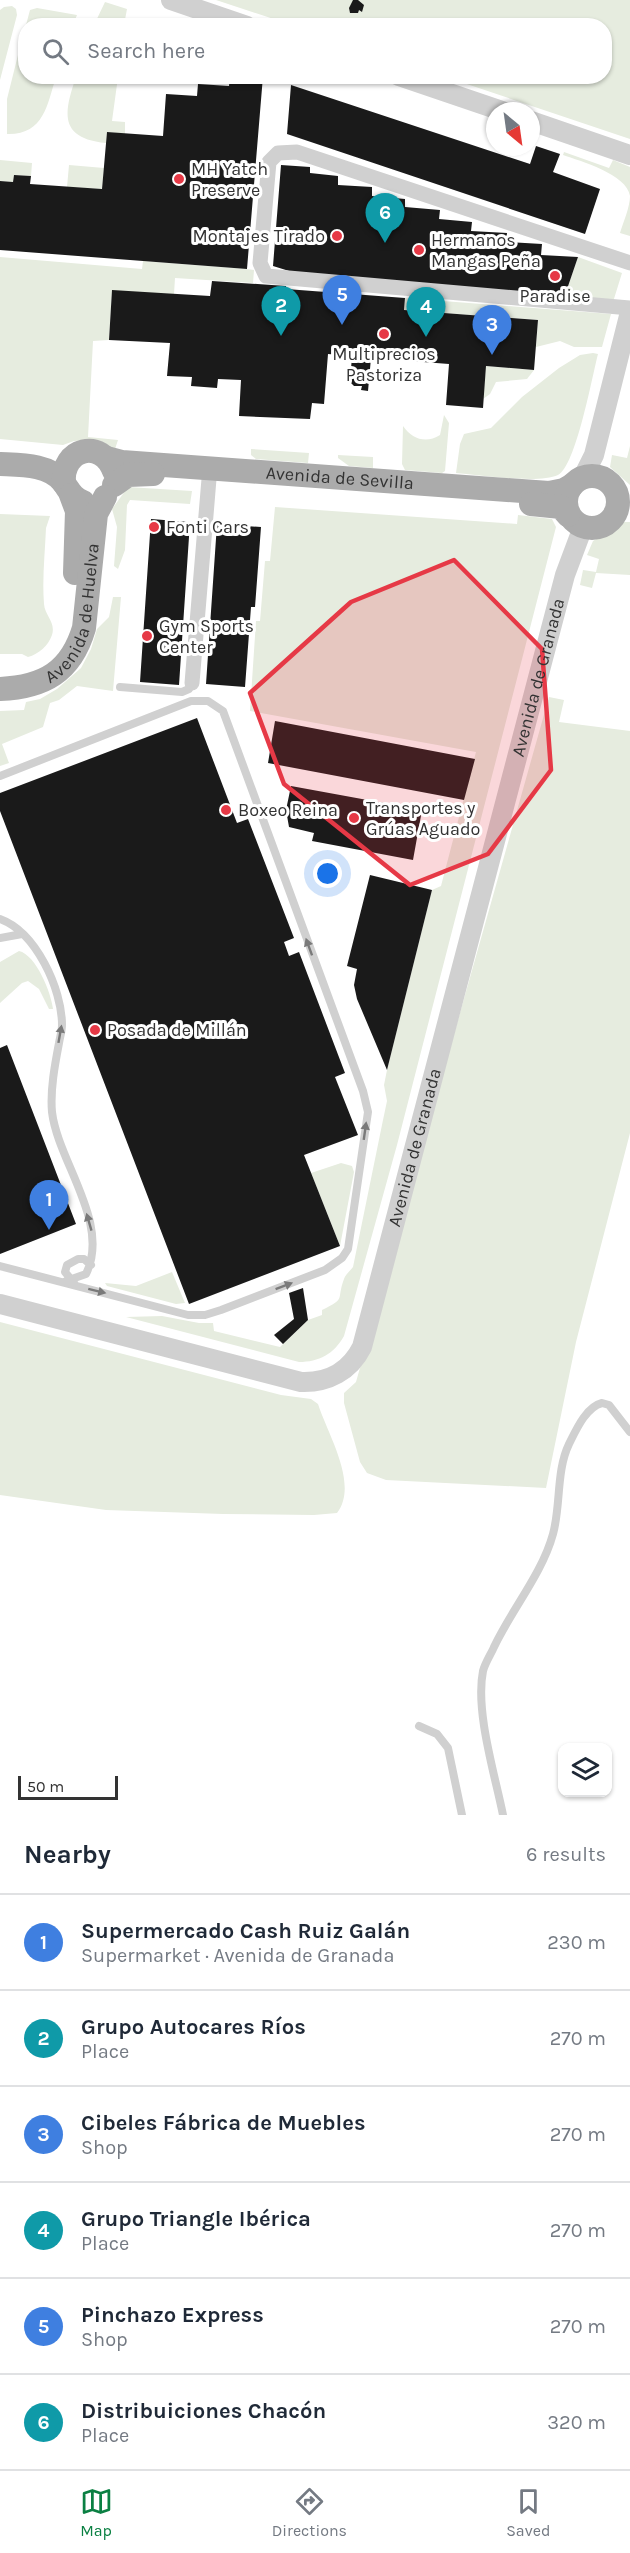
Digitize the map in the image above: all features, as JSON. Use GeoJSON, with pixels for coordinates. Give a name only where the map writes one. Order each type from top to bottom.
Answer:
{"type":"FeatureCollection","features":[{"type":"Feature","properties":{"kind":"main road"},"geometry":{"type":"LineString","coordinates":[[0,453],[52,457],[73,456],[94,451],[107,458],[114,471],[109,491],[98,501],[84,502],[43,470],[0,464]]}},
{"type":"Feature","properties":{"kind":"main road"},"geometry":{"type":"LineString","coordinates":[[68,489],[65,468],[73,456]]}},
{"type":"Feature","properties":{"kind":"main road","name":"Avenida de Sevilla"},"geometry":{"type":"LineString","coordinates":[[107,458],[122,462],[549,493],[564,490],[586,474]]}},
{"type":"Feature","properties":{"kind":"main road","name":"Avenida de Sevilla"},"geometry":{"type":"LineString","coordinates":[[109,491],[128,475],[141,474],[553,505],[561,507],[575,521]]}},
{"type":"Feature","properties":{"kind":"main road"},"geometry":{"type":"LineString","coordinates":[[586,474],[609,482],[622,505],[601,526],[575,521],[565,500],[586,474]]}},
{"type":"Feature","properties":{"kind":"main road","name":"Avenida de Huelva"},"geometry":{"type":"LineString","coordinates":[[0,679],[26,677],[46,668],[62,653],[68,642],[74,622],[77,511],[68,489]]}},
{"type":"Feature","properties":{"kind":"main road","name":"Avenida de Huelva"},"geometry":{"type":"LineString","coordinates":[[0,689],[31,687],[44,681],[62,667],[80,642],[84,628],[96,514],[109,491]]}},
{"type":"Feature","properties":{"kind":"street"},"geometry":{"type":"LineString","coordinates":[[171,0],[224,18]]}},
{"type":"Feature","properties":{"kind":"street"},"geometry":{"type":"LineString","coordinates":[[423,84],[486,106]]}},
{"type":"Feature","properties":{"kind":"street"},"geometry":{"type":"LineString","coordinates":[[540,124],[630,155]]}},
{"type":"Feature","properties":{"kind":"street"},"geometry":{"type":"LineString","coordinates":[[586,474],[630,310],[266,276],[260,263],[269,162],[278,153],[297,152],[630,263]]}},
{"type":"Feature","properties":{"kind":"street"},"geometry":{"type":"LineString","coordinates":[[192,683],[209,479]]}},
{"type":"Feature","properties":{"kind":"street","name":"Avenida de Granada"},"geometry":{"type":"LineString","coordinates":[[0,1305],[301,1382],[320,1381],[338,1375],[352,1363],[362,1347],[565,575],[565,554],[575,521]]}},
{"type":"Feature","properties":{"kind":"lane"},"geometry":{"type":"LineString","coordinates":[[120,687],[182,692],[189,689],[192,683]]}},
{"type":"Feature","properties":{"kind":"lane"},"geometry":{"type":"LineString","coordinates":[[0,776],[191,701],[208,701],[223,711],[363,1091],[368,1112],[351,1239],[348,1249],[334,1265],[205,1315],[188,1315],[74,1283],[0,1266]]}},
{"type":"Feature","properties":{"kind":"lane"},"geometry":{"type":"LineString","coordinates":[[0,919],[22,934],[49,968],[63,1026],[54,1075],[52,1113],[89,1220],[93,1249],[87,1274],[74,1283]]}},
{"type":"Feature","properties":{"kind":"lane"},"geometry":{"type":"LineString","coordinates":[[0,938],[22,934]]}},
{"type":"Feature","properties":{"kind":"lane"},"geometry":{"type":"LineString","coordinates":[[74,1283],[65,1272],[67,1265],[78,1259],[84,1259],[91,1265]]}},
{"type":"Feature","properties":{"kind":"lane"},"geometry":{"type":"LineString","coordinates":[[503,1815],[483,1716],[481,1696],[483,1670],[501,1633],[537,1572],[553,1535],[565,1452],[577,1428],[595,1406],[606,1403],[630,1432]]}},
{"type":"Feature","properties":{"kind":"lane"},"geometry":{"type":"LineString","coordinates":[[419,1726],[437,1734],[448,1748],[462,1815]]}},
{"type":"Feature","properties":{"kind":"highlighted area"},"geometry":{"type":"Polygon","coordinates":[[[454,560],[542,649],[551,770],[488,854],[410,885],[284,784],[250,693],[351,602],[454,560]]]}},
{"type":"Feature","properties":{"kind":"shaded area"},"geometry":{"type":"Polygon","coordinates":[[[216,0],[630,0],[630,139],[540,109],[540,102],[520,102],[467,84],[612,84],[612,18],[271,18],[216,0]]]}},
{"type":"Feature","properties":{"kind":"shaded area"},"geometry":{"type":"Polygon","coordinates":[[[105,2],[127,9],[125,18],[97,18],[105,2]]]}},
{"type":"Feature","properties":{"kind":"shaded area"},"geometry":{"type":"Polygon","coordinates":[[[12,6],[16,9],[17,15],[0,80],[0,10],[12,6]]]}},
{"type":"Feature","properties":{"kind":"shaded area"},"geometry":{"type":"Polygon","coordinates":[[[37,8],[77,15],[76,18],[28,18],[30,10],[37,8]]]}},
{"type":"Feature","properties":{"kind":"shaded area"},"geometry":{"type":"Polygon","coordinates":[[[18,55],[18,84],[54,84],[42,116],[36,124],[19,133],[7,134],[7,99],[18,55]]]}},
{"type":"Feature","properties":{"kind":"shaded area"},"geometry":{"type":"Polygon","coordinates":[[[74,84],[117,84],[112,121],[125,122],[125,134],[107,132],[106,143],[79,136],[68,121],[69,101],[74,84]]]}},
{"type":"Feature","properties":{"kind":"shaded area"},"geometry":{"type":"Polygon","coordinates":[[[564,152],[609,168],[613,160],[630,167],[630,196],[621,181],[612,175],[563,155],[564,152]]]}},
{"type":"Feature","properties":{"kind":"shaded area"},"geometry":{"type":"Polygon","coordinates":[[[0,160],[32,163],[31,176],[14,175],[13,182],[0,181],[0,160]]]}},
{"type":"Feature","properties":{"kind":"shaded area"},"geometry":{"type":"Polygon","coordinates":[[[69,165],[104,168],[102,189],[67,187],[69,165]]]}},
{"type":"Feature","properties":{"kind":"shaded area"},"geometry":{"type":"Polygon","coordinates":[[[630,196],[630,236],[620,233],[630,196]]]}},
{"type":"Feature","properties":{"kind":"shaded area"},"geometry":{"type":"Polygon","coordinates":[[[0,257],[142,269],[143,261],[247,269],[254,270],[253,283],[175,278],[174,294],[112,291],[109,340],[93,341],[88,437],[118,440],[115,449],[101,441],[91,440],[74,441],[63,445],[0,439],[0,257]]]}},
{"type":"Feature","properties":{"kind":"shaded area"},"geometry":{"type":"Polygon","coordinates":[[[578,257],[622,273],[613,302],[564,298],[578,257]]]}},
{"type":"Feature","properties":{"kind":"shaded area"},"geometry":{"type":"Polygon","coordinates":[[[405,298],[611,314],[602,347],[574,347],[560,341],[536,347],[538,320],[404,310],[405,298]]]}},
{"type":"Feature","properties":{"kind":"shaded area"},"geometry":{"type":"Polygon","coordinates":[[[598,354],[577,439],[565,468],[558,475],[549,478],[523,479],[456,473],[460,444],[464,434],[491,428],[522,397],[559,368],[580,355],[598,354]]]}},
{"type":"Feature","properties":{"kind":"shaded area"},"geometry":{"type":"Polygon","coordinates":[[[486,366],[534,370],[527,379],[496,382],[490,394],[483,399],[486,366]]]}},
{"type":"Feature","properties":{"kind":"shaded area"},"geometry":{"type":"Polygon","coordinates":[[[444,415],[449,423],[445,471],[442,473],[405,470],[402,464],[403,426],[420,439],[435,438],[440,435],[444,415]]]}},
{"type":"Feature","properties":{"kind":"shaded area"},"geometry":{"type":"Polygon","coordinates":[[[630,446],[630,485],[610,467],[612,455],[627,458],[630,446]]]}},
{"type":"Feature","properties":{"kind":"shaded area"},"geometry":{"type":"Polygon","coordinates":[[[251,449],[309,453],[308,463],[256,459],[251,455],[251,449]]]}},
{"type":"Feature","properties":{"kind":"shaded area"},"geometry":{"type":"Polygon","coordinates":[[[338,455],[373,457],[373,468],[349,466],[338,458],[338,455]]]}},
{"type":"Feature","properties":{"kind":"shaded area"},"geometry":{"type":"Polygon","coordinates":[[[128,487],[192,491],[190,504],[130,500],[127,505],[125,550],[118,569],[114,566],[117,527],[112,509],[128,487]]]}},
{"type":"Feature","properties":{"kind":"shaded area"},"geometry":{"type":"Polygon","coordinates":[[[275,507],[517,524],[518,515],[552,519],[556,527],[397,1145],[344,1336],[336,1348],[325,1356],[299,1362],[126,1317],[162,1316],[199,1323],[213,1323],[214,1331],[280,1347],[308,1320],[322,1315],[322,1310],[338,1300],[345,1278],[353,1267],[387,1101],[384,1085],[387,1070],[432,890],[441,886],[476,752],[250,711],[256,621],[260,621],[265,561],[270,561],[275,507]]]}},
{"type":"Feature","properties":{"kind":"shaded area"},"geometry":{"type":"Polygon","coordinates":[[[0,514],[50,516],[46,528],[43,595],[53,630],[46,646],[28,657],[22,654],[0,654],[0,514]]]}},
{"type":"Feature","properties":{"kind":"shaded area"},"geometry":{"type":"Polygon","coordinates":[[[624,522],[630,522],[630,575],[596,573],[592,588],[580,585],[583,570],[596,572],[599,559],[587,555],[593,541],[624,522]]]}},
{"type":"Feature","properties":{"kind":"shaded area"},"geometry":{"type":"Polygon","coordinates":[[[113,597],[121,597],[113,691],[77,686],[59,700],[50,703],[43,727],[2,744],[9,763],[0,766],[0,711],[24,710],[26,702],[40,699],[57,689],[81,668],[91,649],[97,629],[109,617],[113,597]]]}},
{"type":"Feature","properties":{"kind":"shaded area"},"geometry":{"type":"Polygon","coordinates":[[[549,697],[564,700],[559,722],[630,731],[630,1133],[576,1342],[546,1488],[386,1480],[367,1473],[360,1462],[344,1403],[344,1393],[356,1382],[549,697]]]}},
{"type":"Feature","properties":{"kind":"shaded area"},"geometry":{"type":"Polygon","coordinates":[[[19,951],[31,959],[42,975],[53,1009],[49,1009],[39,989],[28,981],[22,983],[0,1003],[0,962],[19,951]]]}},
{"type":"Feature","properties":{"kind":"shaded area"},"geometry":{"type":"Polygon","coordinates":[[[341,1163],[352,1166],[354,1172],[340,1246],[311,1173],[341,1163]]]}},
{"type":"Feature","properties":{"kind":"shaded area"},"geometry":{"type":"Polygon","coordinates":[[[172,1272],[185,1303],[176,1304],[107,1286],[105,1283],[136,1286],[172,1272]]]}},
{"type":"Feature","properties":{"kind":"shaded area"},"geometry":{"type":"Polygon","coordinates":[[[0,1322],[281,1395],[311,1399],[318,1404],[340,1459],[345,1488],[343,1501],[337,1513],[223,1514],[106,1510],[0,1495],[0,1322]]]}},
{"type":"Feature","properties":{"kind":"building"},"geometry":{"type":"Polygon","coordinates":[[[353,0],[358,0],[364,5],[362,12],[359,10],[358,13],[350,13],[349,8],[353,0]]]}},
{"type":"Feature","properties":{"kind":"building","name":"MH Yatch Preserve"},"geometry":{"type":"Polygon","coordinates":[[[198,84],[229,86],[229,84],[262,84],[247,269],[0,250],[0,181],[13,182],[14,175],[31,176],[30,184],[102,189],[107,132],[163,136],[166,94],[197,96],[198,84]]]}},
{"type":"Feature","properties":{"kind":"building"},"geometry":{"type":"Polygon","coordinates":[[[291,85],[486,149],[486,156],[506,156],[530,164],[533,156],[540,156],[540,147],[560,154],[553,172],[600,189],[585,234],[287,134],[291,85]]]}},
{"type":"Feature","properties":{"kind":"building"},"geometry":{"type":"Polygon","coordinates":[[[281,165],[310,167],[310,173],[338,176],[338,185],[372,187],[372,196],[405,199],[405,207],[440,210],[439,219],[472,222],[471,231],[507,233],[506,242],[542,244],[541,255],[578,257],[564,298],[302,275],[273,266],[281,165]]]}},
{"type":"Feature","properties":{"kind":"building"},"geometry":{"type":"Polygon","coordinates":[[[212,281],[405,298],[404,310],[538,320],[534,370],[486,366],[483,408],[446,405],[449,364],[371,358],[368,391],[361,390],[362,386],[354,386],[350,382],[352,356],[328,354],[324,404],[312,403],[310,419],[239,416],[241,380],[218,379],[217,388],[191,386],[192,377],[167,376],[170,343],[109,340],[112,290],[210,296],[212,281]]]}},
{"type":"Feature","properties":{"kind":"building"},"geometry":{"type":"Polygon","coordinates":[[[151,519],[190,522],[179,685],[140,682],[151,519]]]}},
{"type":"Feature","properties":{"kind":"building"},"geometry":{"type":"Polygon","coordinates":[[[217,524],[261,527],[255,607],[251,607],[245,687],[206,684],[217,524]]]}},
{"type":"Feature","properties":{"kind":"building"},"geometry":{"type":"Polygon","coordinates":[[[197,718],[237,823],[248,819],[294,938],[284,942],[289,956],[299,952],[345,1073],[335,1077],[358,1135],[304,1155],[340,1246],[189,1304],[0,811],[0,793],[197,718]]]}},
{"type":"Feature","properties":{"kind":"building"},"geometry":{"type":"Polygon","coordinates":[[[275,721],[475,759],[464,800],[268,763],[275,721]]]}},
{"type":"Feature","properties":{"kind":"building","name":"Transportes y Grúas Aguado"},"geometry":{"type":"Polygon","coordinates":[[[291,786],[422,810],[413,860],[312,841],[314,833],[289,827],[286,810],[291,786]]]}},
{"type":"Feature","properties":{"kind":"building"},"geometry":{"type":"Polygon","coordinates":[[[370,875],[432,890],[387,1070],[357,999],[354,985],[357,969],[347,966],[370,875]]]}},
{"type":"Feature","properties":{"kind":"building"},"geometry":{"type":"Polygon","coordinates":[[[7,1045],[76,1224],[0,1254],[0,1048],[7,1045]]]}},
{"type":"Feature","properties":{"kind":"building"},"geometry":{"type":"Polygon","coordinates":[[[303,1288],[308,1320],[283,1344],[274,1335],[294,1319],[289,1293],[303,1288]]]}},
{"type":"Feature","properties":{"kind":"place","name":"MH Yatch Preserve"},"geometry":{"type":"Point","coordinates":[179,179]}},
{"type":"Feature","properties":{"kind":"place","name":"Montajes Tirado"},"geometry":{"type":"Point","coordinates":[337,236]}},
{"type":"Feature","properties":{"kind":"place","name":"Distribuiciones Chacón"},"geometry":{"type":"Point","coordinates":[385,243]}},
{"type":"Feature","properties":{"kind":"place","name":"Hermanos Mangas Peña"},"geometry":{"type":"Point","coordinates":[419,250]}},
{"type":"Feature","properties":{"kind":"place","name":"Paradise"},"geometry":{"type":"Point","coordinates":[555,276]}},
{"type":"Feature","properties":{"kind":"place","name":"Pinchazo Express"},"geometry":{"type":"Point","coordinates":[342,325]}},
{"type":"Feature","properties":{"kind":"place","name":"Multiprecios Pastoriza"},"geometry":{"type":"Point","coordinates":[384,334]}},
{"type":"Feature","properties":{"kind":"place","name":"Grupo Autocares Ríos"},"geometry":{"type":"Point","coordinates":[281,336]}},
{"type":"Feature","properties":{"kind":"place","name":"Grupo Triangle Ibérica"},"geometry":{"type":"Point","coordinates":[426,337]}},
{"type":"Feature","properties":{"kind":"place","name":"Cibeles Fábrica de Muebles"},"geometry":{"type":"Point","coordinates":[492,355]}},
{"type":"Feature","properties":{"kind":"place","name":"Fonti Cars"},"geometry":{"type":"Point","coordinates":[154,527]}},
{"type":"Feature","properties":{"kind":"place","name":"Gym Sports Center"},"geometry":{"type":"Point","coordinates":[147,636]}},
{"type":"Feature","properties":{"kind":"place","name":"Boxeo Reina"},"geometry":{"type":"Point","coordinates":[226,810]}},
{"type":"Feature","properties":{"kind":"place","name":"Transportes y Grúas Aguado"},"geometry":{"type":"Point","coordinates":[354,818]}},
{"type":"Feature","properties":{"kind":"place","name":"Posada de Millán"},"geometry":{"type":"Point","coordinates":[95,1030]}},
{"type":"Feature","properties":{"kind":"place","name":"Supermercado Cash Ruiz Galán"},"geometry":{"type":"Point","coordinates":[49,1230]}}]}
